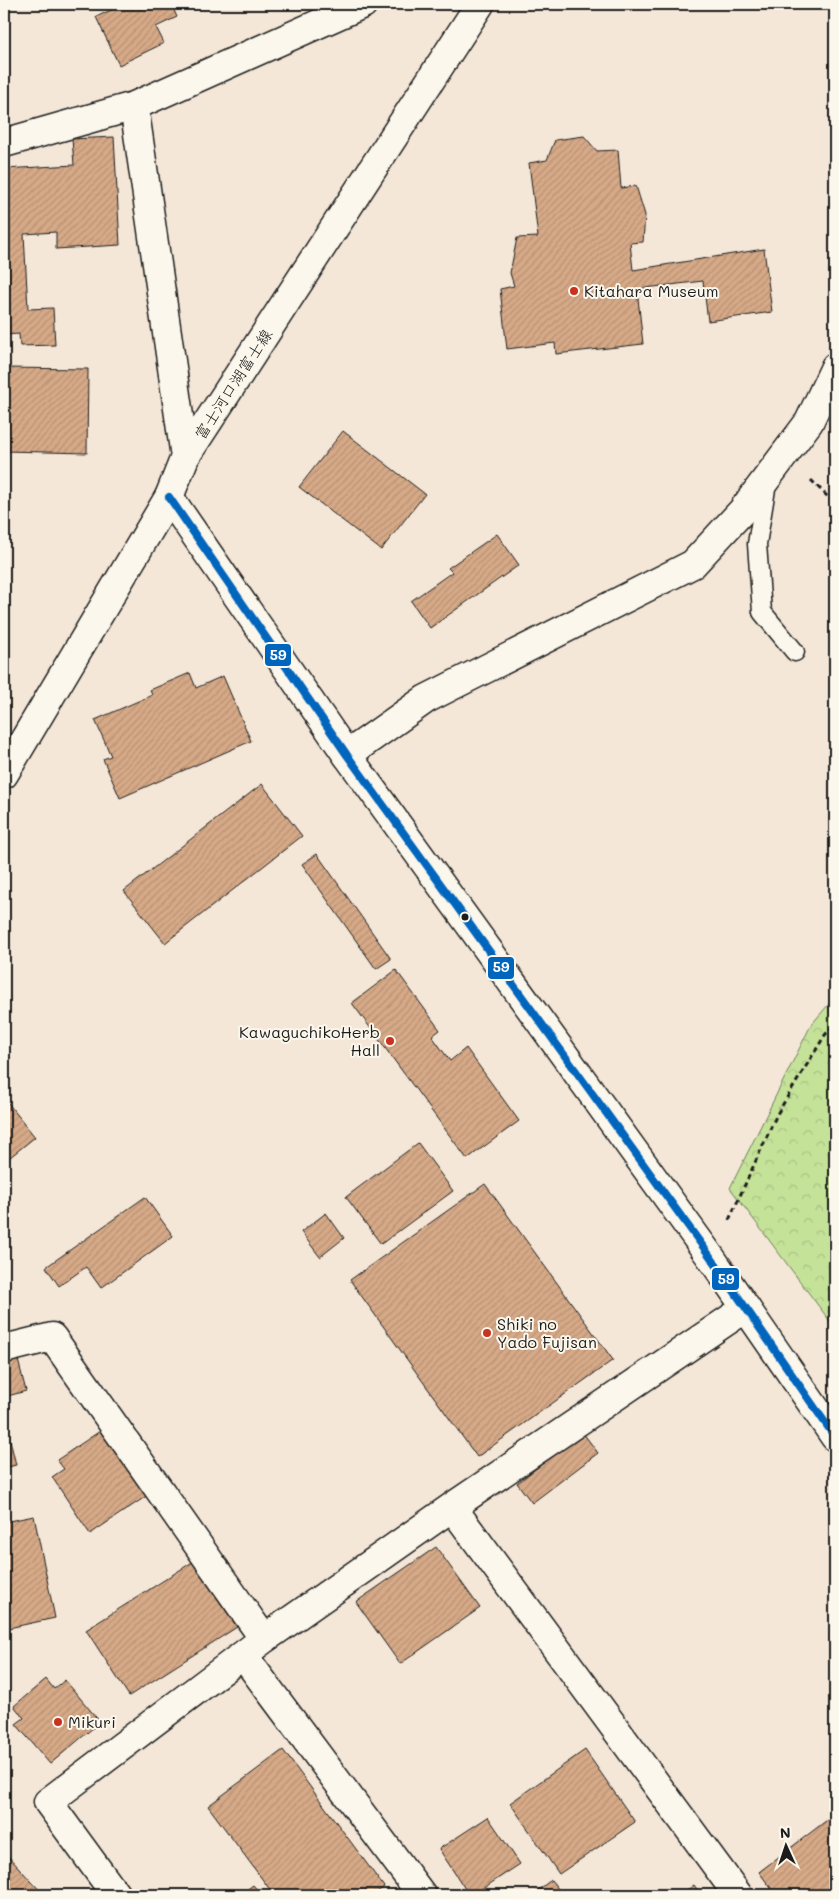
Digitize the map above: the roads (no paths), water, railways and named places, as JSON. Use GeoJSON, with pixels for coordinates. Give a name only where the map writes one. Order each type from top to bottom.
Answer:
{"type":"FeatureCollection","features":[{"type":"Feature","properties":{"kind":"street"},"geometry":{"type":"LineString","coordinates":[[4,142],[134,106],[363,4]]}},
{"type":"Feature","properties":{"kind":"street","name":"富士河口湖富士線"},"geometry":{"type":"LineString","coordinates":[[4,774],[169,497],[185,457],[480,4]]}},
{"type":"Feature","properties":{"kind":"street"},"geometry":{"type":"LineString","coordinates":[[134,106],[185,457]]}},
{"type":"Feature","properties":{"kind":"street"},"geometry":{"type":"LineString","coordinates":[[347,755],[426,699],[693,564],[744,510],[809,422],[835,368]]}},
{"type":"Feature","properties":{"kind":"street"},"geometry":{"type":"LineString","coordinates":[[169,497],[347,755],[712,1259],[835,1437]]}},
{"type":"Feature","properties":{"kind":"street"},"geometry":{"type":"LineString","coordinates":[[116,1895],[48,1802],[264,1639],[452,1507],[746,1308]]}},
{"type":"Feature","properties":{"kind":"street"},"geometry":{"type":"LineString","coordinates":[[4,1349],[52,1337],[264,1639]]}},
{"type":"Feature","properties":{"kind":"street"},"geometry":{"type":"LineString","coordinates":[[452,1507],[738,1895]]}},
{"type":"Feature","properties":{"kind":"street"},"geometry":{"type":"LineString","coordinates":[[242,1655],[422,1895]]}},
{"type":"Feature","properties":{"kind":"lane"},"geometry":{"type":"LineString","coordinates":[[768,477],[757,544],[762,612],[795,652]]}},
{"type":"Feature","properties":{"kind":"place","name":"Kitahara Museum"},"geometry":{"type":"Point","coordinates":[574,291]}},
{"type":"Feature","properties":{"kind":"place","name":"KawaguchikoHerb Hall"},"geometry":{"type":"Point","coordinates":[390,1041]}},
{"type":"Feature","properties":{"kind":"place","name":"Shiki no Yado Fujisan"},"geometry":{"type":"Point","coordinates":[487,1333]}},
{"type":"Feature","properties":{"kind":"place","name":"Mikuri"},"geometry":{"type":"Point","coordinates":[58,1722]}}]}
